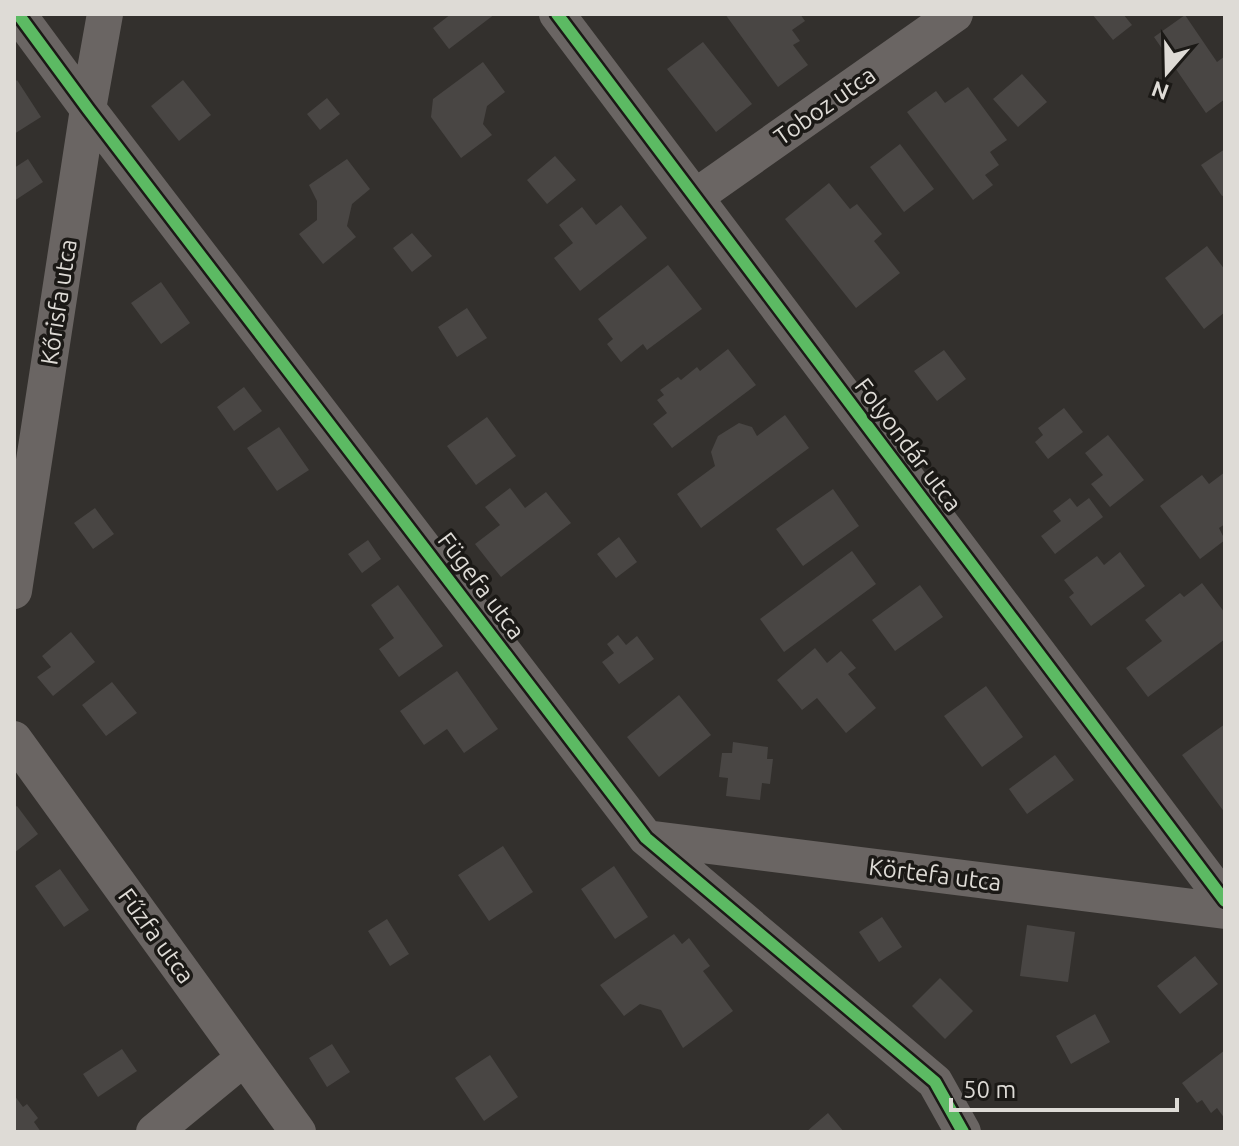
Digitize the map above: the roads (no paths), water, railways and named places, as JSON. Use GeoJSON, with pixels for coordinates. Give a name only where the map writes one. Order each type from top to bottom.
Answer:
{"type":"FeatureCollection","features":[{"type":"Feature","properties":{"kind":"street","name":"Fügefa utca"},"geometry":{"type":"LineString","coordinates":[[18,14],[646,838],[935,1082],[963,1132]]}},
{"type":"Feature","properties":{"kind":"street","name":"Kőrisfa utca"},"geometry":{"type":"LineString","coordinates":[[14,591],[105,14]]}},
{"type":"Feature","properties":{"kind":"street","name":"Folyondár utca"},"geometry":{"type":"LineString","coordinates":[[557,14],[1222,894]]}},
{"type":"Feature","properties":{"kind":"street","name":"Toboz utca"},"geometry":{"type":"LineString","coordinates":[[695,197],[955,14]]}},
{"type":"Feature","properties":{"kind":"street","name":"Fűzfa utca"},"geometry":{"type":"LineString","coordinates":[[14,739],[298,1132]]}},
{"type":"Feature","properties":{"kind":"street","name":"Körtefa utca"},"geometry":{"type":"LineString","coordinates":[[646,838],[1222,894]]}},
{"type":"Feature","properties":{"kind":"street"},"geometry":{"type":"LineString","coordinates":[[154,1132],[244,1058]]}}]}
